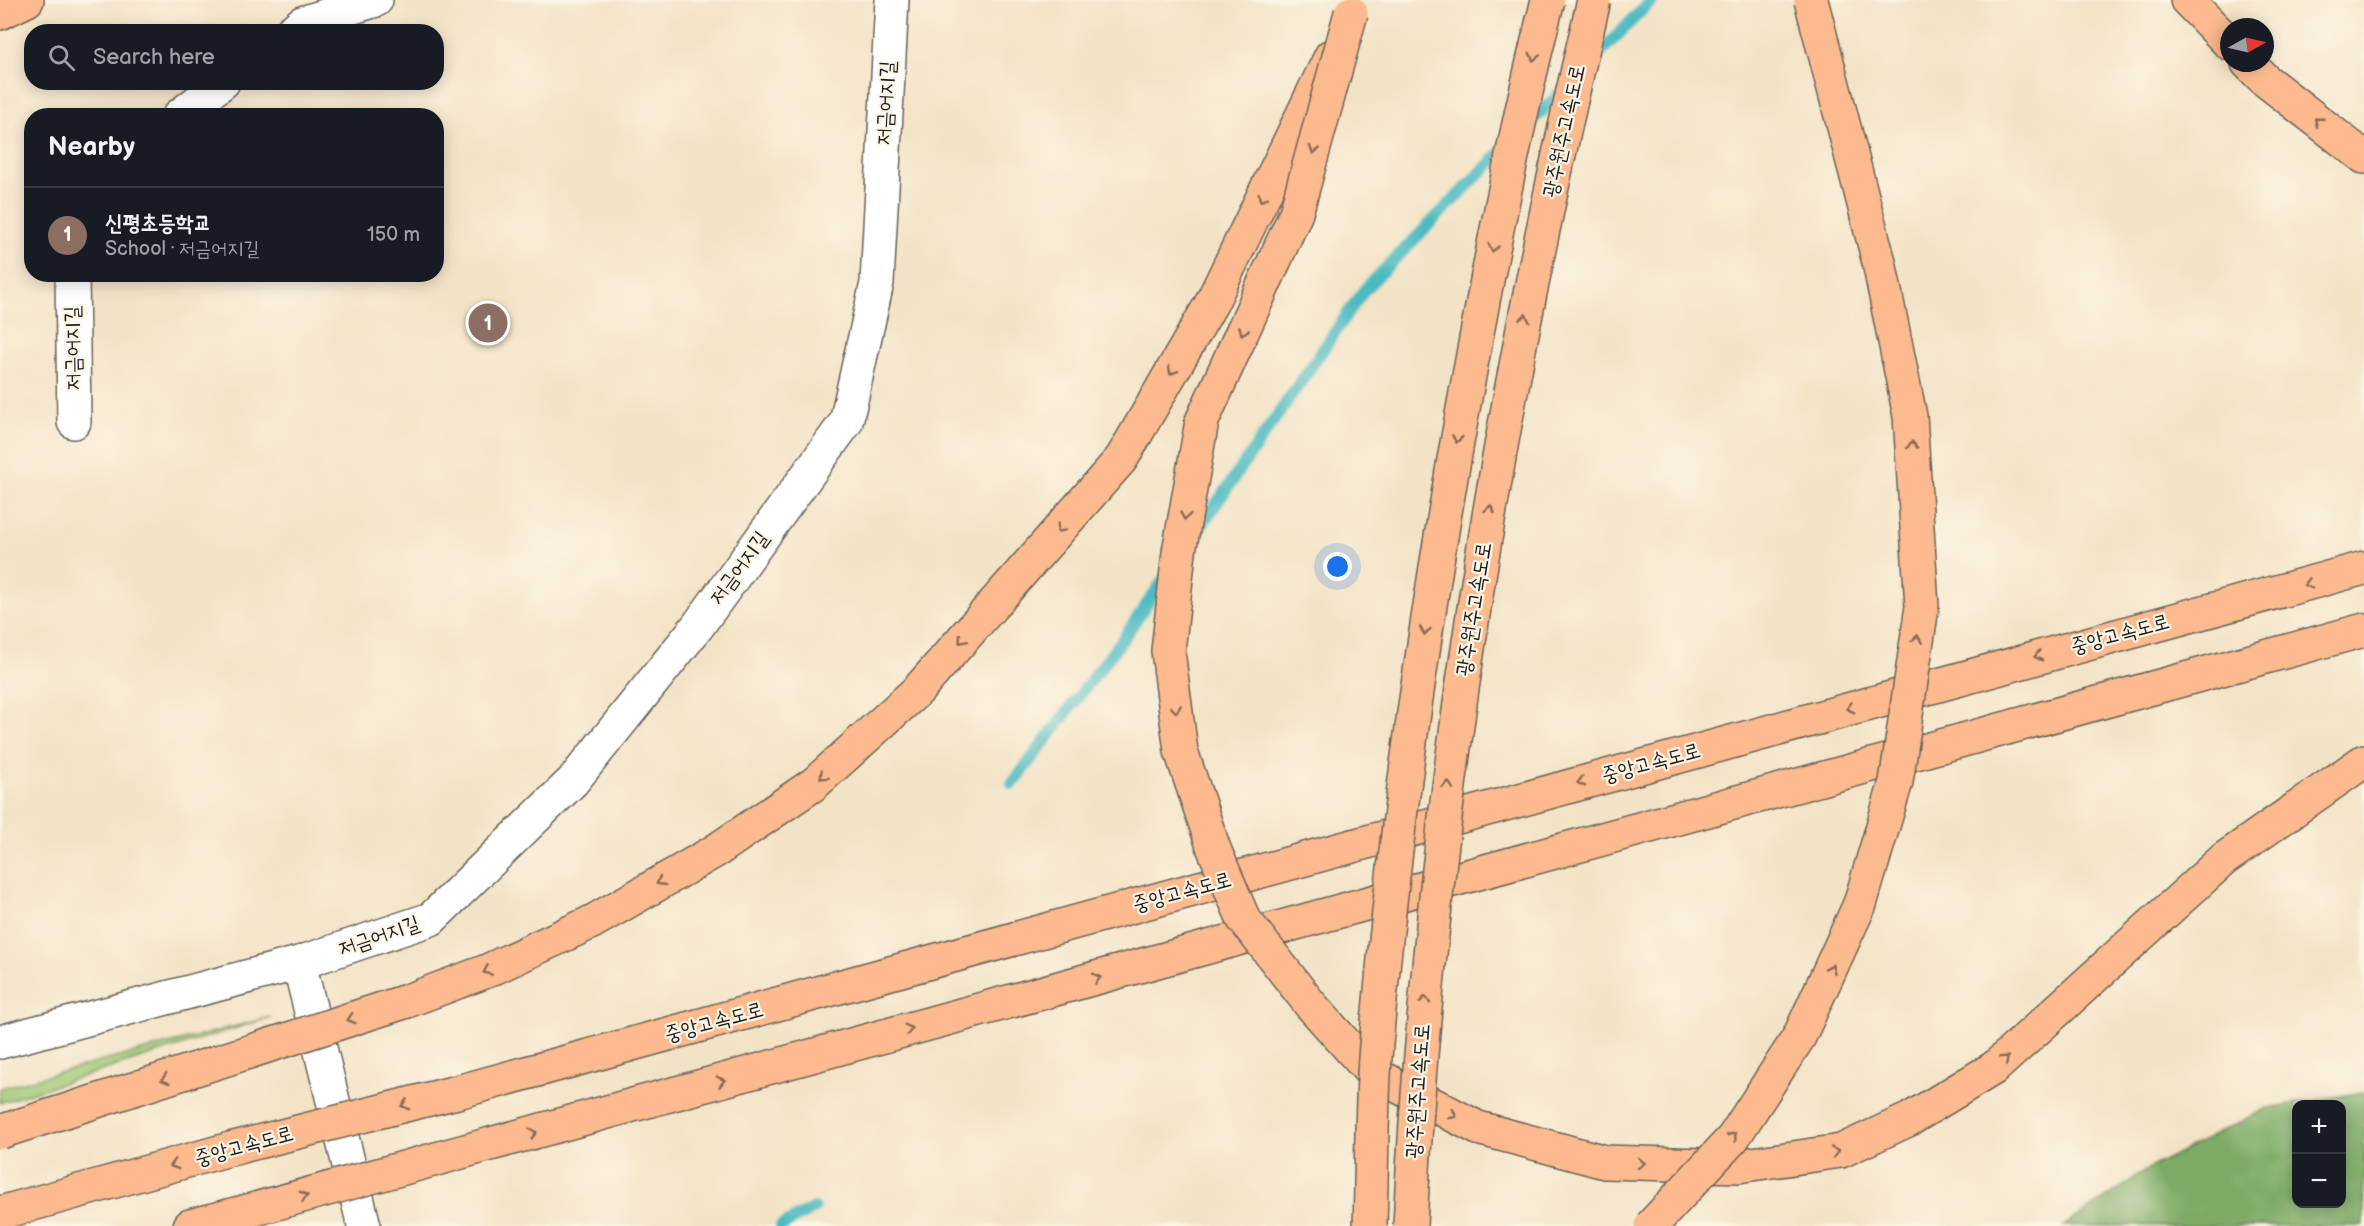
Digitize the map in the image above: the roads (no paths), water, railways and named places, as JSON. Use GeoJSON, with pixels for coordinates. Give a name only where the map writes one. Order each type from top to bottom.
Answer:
{"type":"FeatureCollection","features":[{"type":"Feature","properties":{"kind":"main road"},"geometry":{"type":"LineString","coordinates":[[0,13],[27,0]]}},
{"type":"Feature","properties":{"kind":"main road","name":"광주원주고속도로"},"geometry":{"type":"LineString","coordinates":[[1370,1226],[1376,1048],[1401,799],[1434,570],[1482,305],[1530,72],[1548,0]]}},
{"type":"Feature","properties":{"kind":"main road","name":"광주원주고속도로"},"geometry":{"type":"LineString","coordinates":[[1410,1226],[1427,968],[1450,772],[1478,579],[1532,279],[1594,0]]}},
{"type":"Feature","properties":{"kind":"main road"},"geometry":{"type":"LineString","coordinates":[[1651,1226],[1733,1138],[1799,1037],[1860,904],[1896,782],[1922,607],[1910,416],[1878,262],[1811,0]]}},
{"type":"Feature","properties":{"kind":"main road"},"geometry":{"type":"LineString","coordinates":[[2187,0],[2220,34]]}},
{"type":"Feature","properties":{"kind":"main road"},"geometry":{"type":"LineString","coordinates":[[0,1132],[407,1001],[487,971],[592,921],[717,850],[804,791],[918,690],[1122,458],[1212,302],[1354,6]]}},
{"type":"Feature","properties":{"kind":"main road"},"geometry":{"type":"LineString","coordinates":[[1354,6],[1296,213],[1202,421],[1179,552],[1168,651],[1181,751],[1214,849],[1243,918],[1310,1004],[1371,1072],[1478,1128],[1605,1162],[1737,1166],[1841,1151],[1910,1119],[1994,1068],[2224,859],[2364,761]]}},
{"type":"Feature","properties":{"kind":"main road"},"geometry":{"type":"LineString","coordinates":[[2257,72],[2364,157]]}},
{"type":"Feature","properties":{"kind":"main road","name":"중앙고속도로"},"geometry":{"type":"LineString","coordinates":[[0,1214],[230,1149],[461,1091],[2364,568]]}},
{"type":"Feature","properties":{"kind":"main road"},"geometry":{"type":"LineString","coordinates":[[190,1226],[2364,630]]}},
{"type":"Feature","properties":{"kind":"street"},"geometry":{"type":"LineString","coordinates":[[294,18],[376,0]]}},
{"type":"Feature","properties":{"kind":"street","name":"저금어지길"},"geometry":{"type":"LineString","coordinates":[[0,1042],[299,963],[430,919],[573,781],[697,627],[846,422],[877,283],[892,0]]}},
{"type":"Feature","properties":{"kind":"street"},"geometry":{"type":"LineString","coordinates":[[189,108],[213,90]]}},
{"type":"Feature","properties":{"kind":"street","name":"저금어지길"},"geometry":{"type":"LineString","coordinates":[[72,282],[74,422]]}},
{"type":"Feature","properties":{"kind":"street"},"geometry":{"type":"LineString","coordinates":[[299,963],[364,1226]]}},
{"type":"Feature","properties":{"kind":"waterway"},"geometry":{"type":"LineString","coordinates":[[1589,64],[1652,0]]}},
{"type":"Feature","properties":{"kind":"waterway"},"geometry":{"type":"LineString","coordinates":[[1527,126],[1566,87]]}},
{"type":"Feature","properties":{"kind":"waterway"},"geometry":{"type":"LineString","coordinates":[[1192,539],[1364,290],[1504,149]]}},
{"type":"Feature","properties":{"kind":"waterway"},"geometry":{"type":"LineString","coordinates":[[1012,784],[1122,640],[1167,575]]}},
{"type":"Feature","properties":{"kind":"waterway"},"geometry":{"type":"LineString","coordinates":[[781,1226],[814,1208]]}},
{"type":"Feature","properties":{"kind":"place","name":"신평초등학교"},"geometry":{"type":"Point","coordinates":[488,323]}}]}
